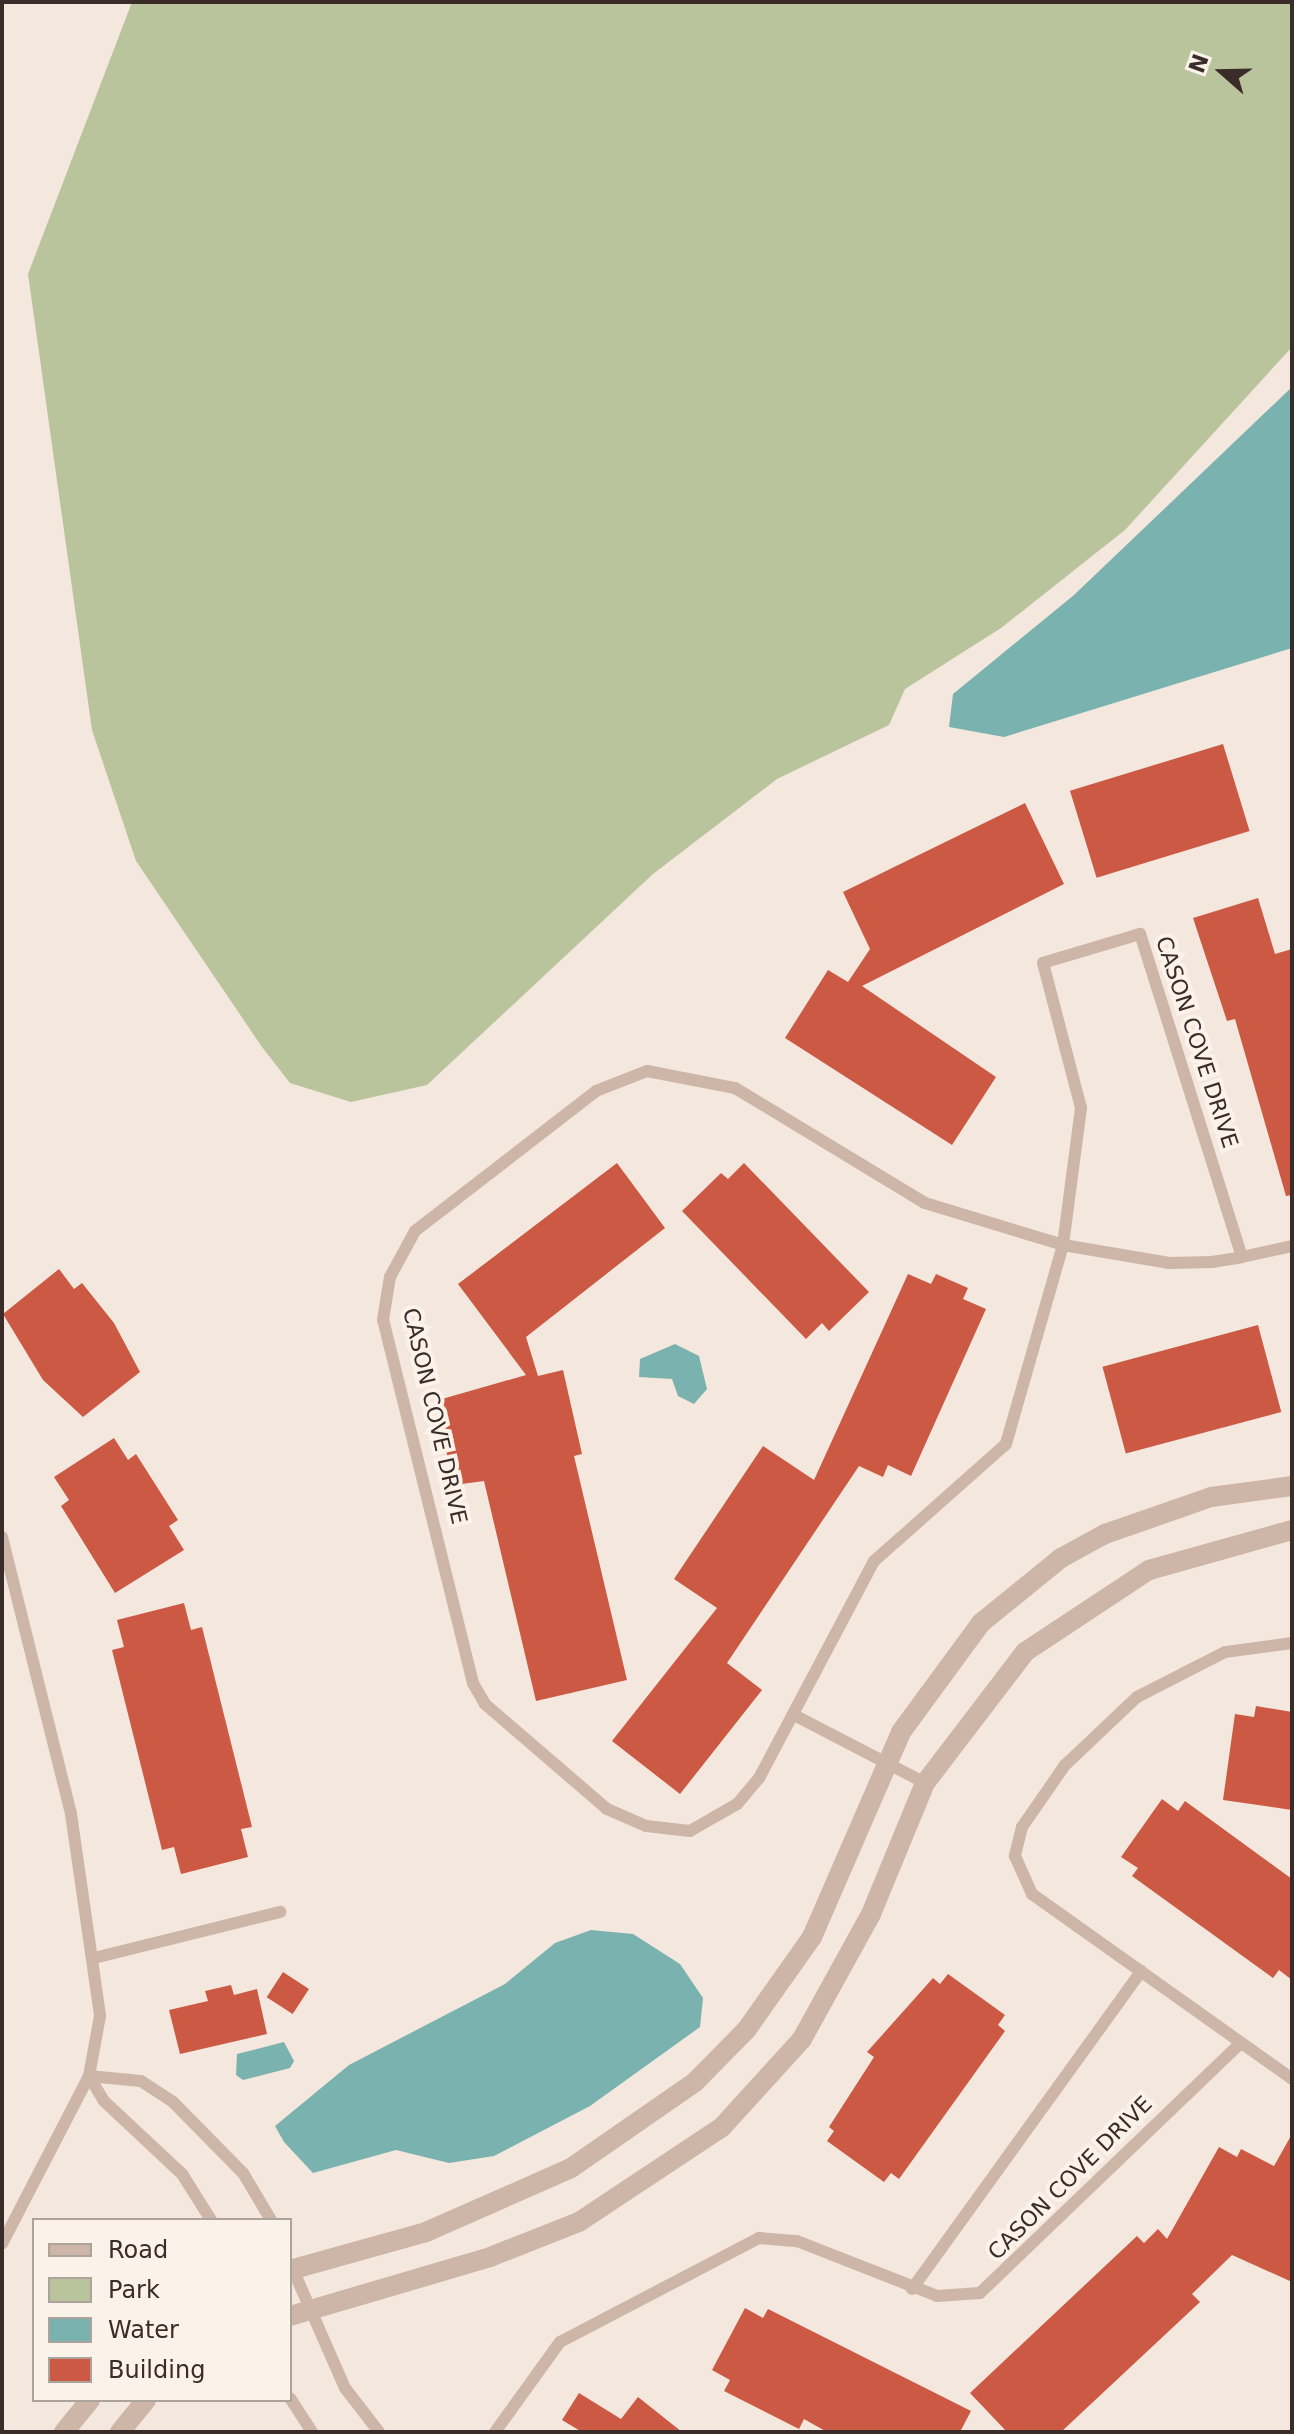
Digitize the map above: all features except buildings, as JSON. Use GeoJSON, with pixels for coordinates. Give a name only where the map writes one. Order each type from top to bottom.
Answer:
{"type":"FeatureCollection","features":[{"type":"Feature","properties":{"kind":"street"},"geometry":{"type":"LineString","coordinates":[[292,2267],[426,2232],[571,2168],[695,2082],[747,2029],[812,1937],[886,1766],[936,1675],[972,1633],[1061,1558],[1150,1515],[1292,1486]]}},
{"type":"Feature","properties":{"kind":"street"},"geometry":{"type":"LineString","coordinates":[[292,2315],[490,2257],[579,2222],[722,2127],[802,2039],[846,1964],[925,1783],[996,1684],[1059,1623],[1149,1570],[1292,1530]]}},
{"type":"Feature","properties":{"kind":"street"},"geometry":{"type":"LineString","coordinates":[[64,2432],[88,2402]]}},
{"type":"Feature","properties":{"kind":"street"},"geometry":{"type":"LineString","coordinates":[[120,2432],[144,2402]]}},
{"type":"Feature","properties":{"kind":"lane","name":"CASON COVE DRIVE"},"geometry":{"type":"LineString","coordinates":[[1242,1257],[1140,934],[1043,963],[1081,1108],[1063,1245],[1006,1444],[874,1561],[794,1715],[737,1804],[690,1831],[646,1826],[607,1809],[498,1721],[473,1683],[383,1320],[400,1254],[415,1231],[596,1091],[647,1071],[735,1088],[925,1203],[1063,1245],[1169,1263],[1242,1257],[1292,1246]]}},
{"type":"Feature","properties":{"kind":"lane"},"geometry":{"type":"LineString","coordinates":[[2,1537],[71,1814],[100,2016],[89,2076],[2,2244]]}},
{"type":"Feature","properties":{"kind":"lane"},"geometry":{"type":"LineString","coordinates":[[1292,1643],[1225,1652],[1137,1697],[1065,1765],[1022,1827],[1015,1856],[1032,1894],[1292,2079]]}},
{"type":"Feature","properties":{"kind":"lane"},"geometry":{"type":"LineString","coordinates":[[794,1715],[886,1766],[925,1783]]}},
{"type":"Feature","properties":{"kind":"lane"},"geometry":{"type":"LineString","coordinates":[[94,1958],[280,1912]]}},
{"type":"Feature","properties":{"kind":"lane","name":"CASON COVE DRIVE"},"geometry":{"type":"LineString","coordinates":[[912,2289],[1141,1971]]}},
{"type":"Feature","properties":{"kind":"lane","name":"CASON COVE DRIVE"},"geometry":{"type":"LineString","coordinates":[[500,2429],[560,2342],[759,2238],[797,2241],[912,2289],[958,2299],[1003,2279],[1241,2043]]}},
{"type":"Feature","properties":{"kind":"lane"},"geometry":{"type":"LineString","coordinates":[[89,2076],[104,2101],[182,2174],[210,2218]]}},
{"type":"Feature","properties":{"kind":"lane"},"geometry":{"type":"LineString","coordinates":[[89,2076],[141,2081],[173,2102],[243,2173],[270,2218]]}},
{"type":"Feature","properties":{"kind":"lane"},"geometry":{"type":"LineString","coordinates":[[292,2269],[345,2388],[379,2432]]}},
{"type":"Feature","properties":{"kind":"lane"},"geometry":{"type":"LineString","coordinates":[[292,2401],[312,2432]]}},
{"type":"Feature","properties":{"kind":"green space"},"geometry":{"type":"Polygon","coordinates":[[[132,2],[1292,2],[1292,347],[1125,530],[1001,628],[905,689],[889,725],[777,779],[653,874],[427,1085],[351,1102],[290,1083],[262,1047],[136,861],[92,730],[28,274],[132,2]]]}},
{"type":"Feature","properties":{"kind":"water"},"geometry":{"type":"Polygon","coordinates":[[[1292,387],[1292,648],[1004,737],[949,727],[953,694],[1074,595],[1292,387]]]}},
{"type":"Feature","properties":{"kind":"water"},"geometry":{"type":"Polygon","coordinates":[[[675,1344],[699,1356],[707,1389],[694,1404],[678,1396],[672,1379],[639,1377],[640,1359],[675,1344]]]}},
{"type":"Feature","properties":{"kind":"water"},"geometry":{"type":"Polygon","coordinates":[[[591,1930],[633,1934],[680,1964],[703,1998],[700,2027],[590,2106],[494,2156],[449,2163],[396,2150],[313,2173],[284,2142],[275,2126],[349,2065],[505,1984],[555,1943],[591,1930]]]}},
{"type":"Feature","properties":{"kind":"water"},"geometry":{"type":"Polygon","coordinates":[[[284,2042],[294,2061],[290,2068],[243,2080],[236,2075],[237,2054],[284,2042]]]}}]}
